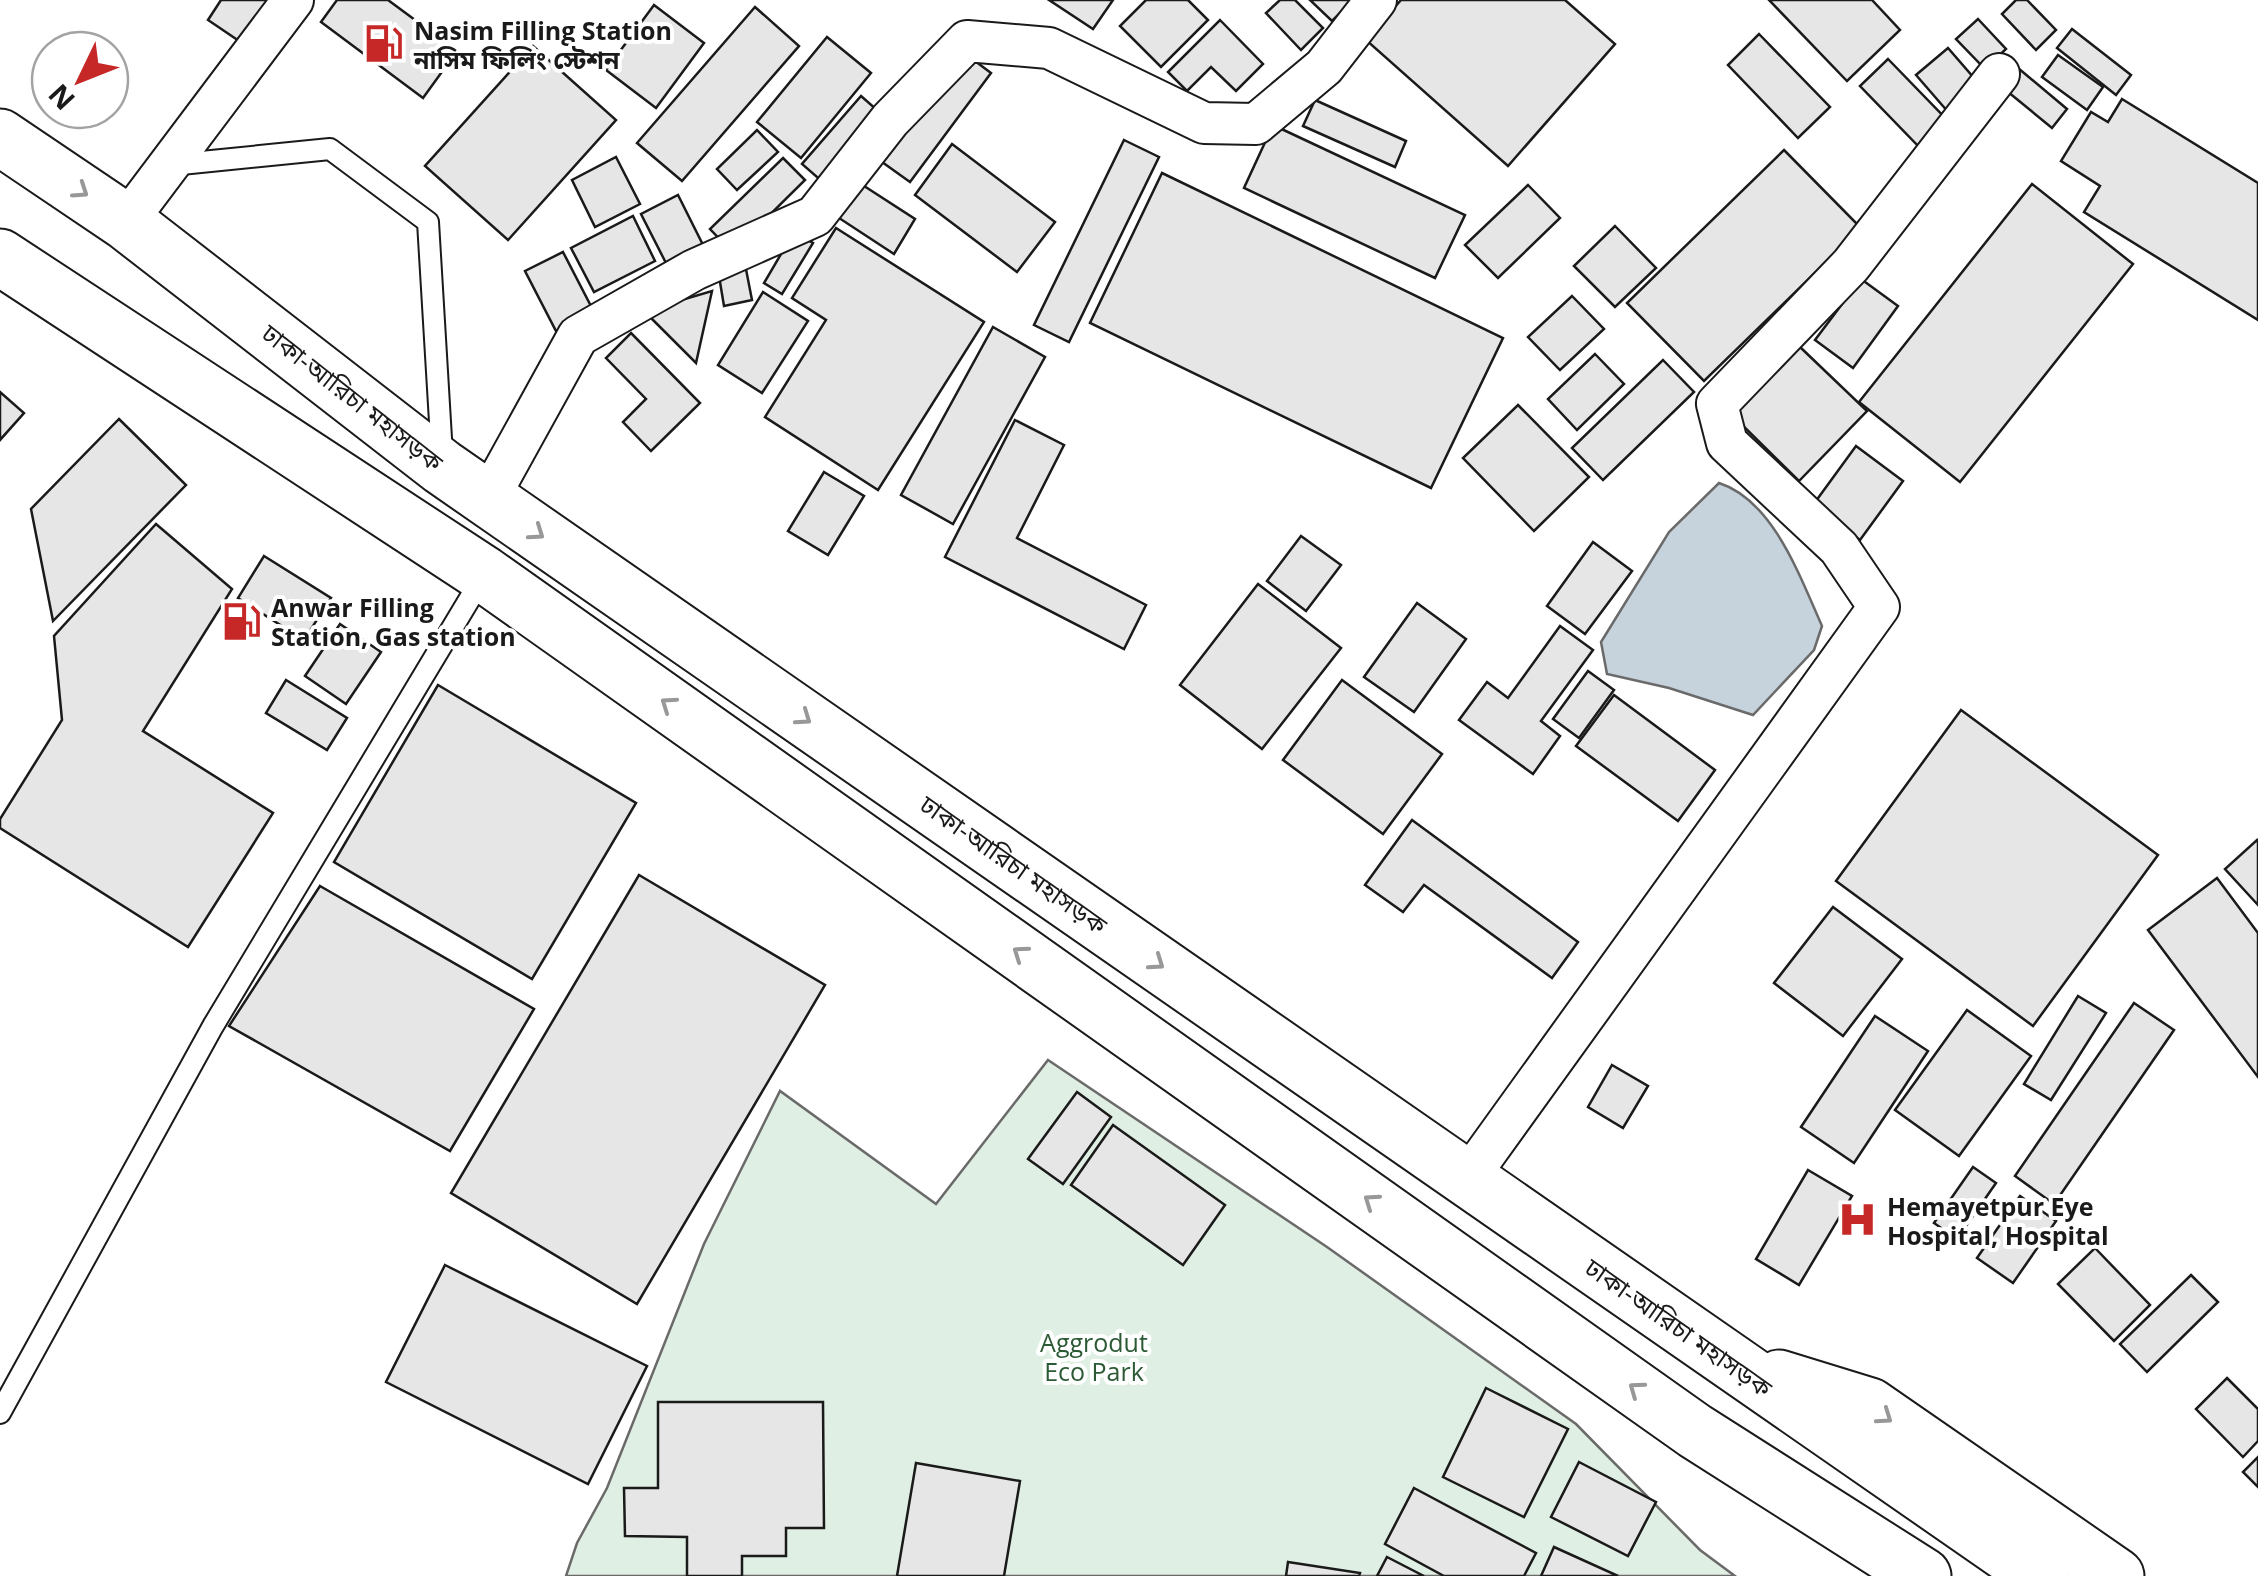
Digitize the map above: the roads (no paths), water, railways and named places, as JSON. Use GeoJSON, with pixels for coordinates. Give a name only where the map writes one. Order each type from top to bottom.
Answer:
{"type":"FeatureCollection","features":[{"type":"Feature","properties":{"kind":"highway","name":"ঢাকা-আরিচা মহাসড়ক"},"geometry":{"type":"LineString","coordinates":[[0,137],[126,222],[442,467],[2040,1576]]}},
{"type":"Feature","properties":{"kind":"highway"},"geometry":{"type":"LineString","coordinates":[[0,256],[484,574],[1695,1431],[1922,1576]]}},
{"type":"Feature","properties":{"kind":"highway"},"geometry":{"type":"LineString","coordinates":[[1728,1362],[1870,1406],[2116,1576]]}},
{"type":"Feature","properties":{"kind":"highway"},"geometry":{"type":"LineString","coordinates":[[1695,1431],[1857,1576]]}},
{"type":"Feature","properties":{"kind":"street"},"geometry":{"type":"LineString","coordinates":[[126,222],[293,0]]}},
{"type":"Feature","properties":{"kind":"street"},"geometry":{"type":"LineString","coordinates":[[488,499],[578,336],[694,270],[816,216],[890,120],[967,41],[1049,48],[1204,123],[1256,124],[1324,66],[1376,0]]}},
{"type":"Feature","properties":{"kind":"street"},"geometry":{"type":"LineString","coordinates":[[1467,1179],[1880,607],[1839,548],[1726,443],[1717,404],[1852,265],[1999,74]]}},
{"type":"Feature","properties":{"kind":"lane"},"geometry":{"type":"LineString","coordinates":[[171,165],[330,149],[428,222],[442,467]]}},
{"type":"Feature","properties":{"kind":"lane"},"geometry":{"type":"LineString","coordinates":[[0,1413],[213,1026],[484,574]]}},
{"type":"Feature","properties":{"kind":"place","name":"Nasim Filling Station নাসিম ফিলিং স্টেশন"},"geometry":{"type":"Point","coordinates":[384,44]}},
{"type":"Feature","properties":{"kind":"place","name":"Anwar Filling Station, Gas station"},"geometry":{"type":"Point","coordinates":[241,621]}},
{"type":"Feature","properties":{"kind":"place","name":"Hemayetpur Eye Hospital, Hospital"},"geometry":{"type":"Point","coordinates":[1857,1220]}},
{"type":"Feature","properties":{"kind":"park label","name":"Aggrodut Eco Park"},"geometry":{"type":"Point","coordinates":[1094,1356]}}]}
